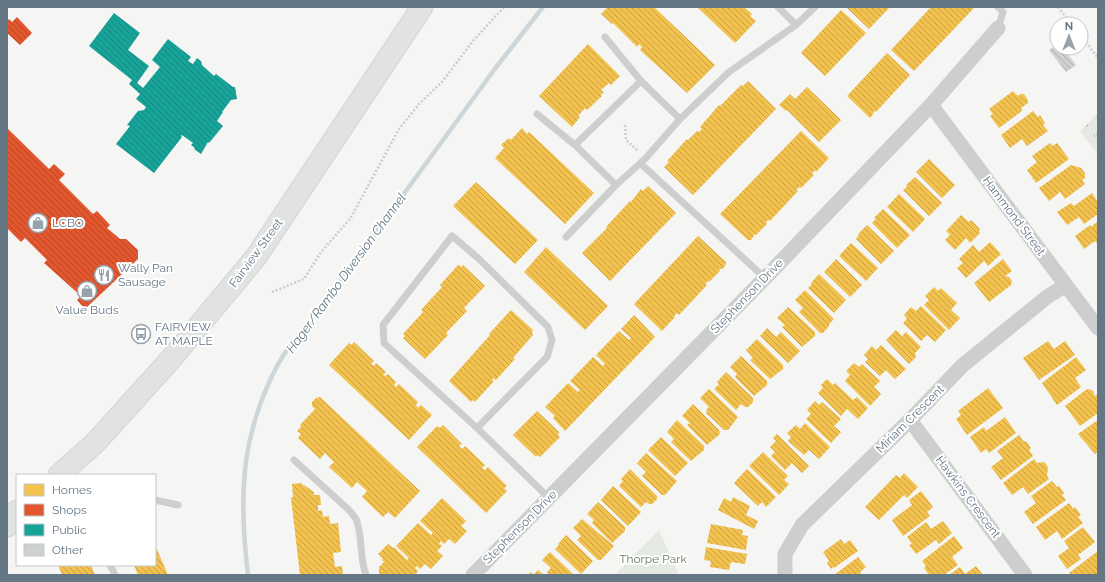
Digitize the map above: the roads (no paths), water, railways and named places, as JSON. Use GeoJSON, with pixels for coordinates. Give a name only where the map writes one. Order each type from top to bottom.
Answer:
{"type":"FeatureCollection","features":[{"type":"Feature","properties":{"kind":"main road","name":"Fairview Street"},"geometry":{"type":"LineString","coordinates":[[60,474],[94,444],[171,359],[256,257],[422,7]]}},
{"type":"Feature","properties":{"kind":"main road"},"geometry":{"type":"LineString","coordinates":[[7,526],[16,512]]}},
{"type":"Feature","properties":{"kind":"street","name":"Stephenson Drive"},"geometry":{"type":"LineString","coordinates":[[473,575],[765,278],[931,105],[998,28]]}},
{"type":"Feature","properties":{"kind":"street","name":"Hammond Street"},"geometry":{"type":"LineString","coordinates":[[931,105],[1098,328]]}},
{"type":"Feature","properties":{"kind":"street","name":"Miriam Crescent"},"geometry":{"type":"LineString","coordinates":[[785,575],[784,554],[802,525],[910,420],[962,365],[1047,297],[1066,285]]}},
{"type":"Feature","properties":{"kind":"street","name":"Hawkins Crescent"},"geometry":{"type":"LineString","coordinates":[[910,420],[1026,575]]}},
{"type":"Feature","properties":{"kind":"lane"},"geometry":{"type":"LineString","coordinates":[[778,7],[796,25]]}},
{"type":"Feature","properties":{"kind":"lane"},"geometry":{"type":"LineString","coordinates":[[566,237],[616,185],[643,161],[680,119],[729,72],[796,25],[815,7]]}},
{"type":"Feature","properties":{"kind":"lane","name":"Stephenson Drive"},"geometry":{"type":"LineString","coordinates":[[998,7],[1003,12],[998,28]]}},
{"type":"Feature","properties":{"kind":"lane"},"geometry":{"type":"LineString","coordinates":[[605,37],[642,81],[680,119]]}},
{"type":"Feature","properties":{"kind":"lane"},"geometry":{"type":"LineString","coordinates":[[575,145],[642,81]]}},
{"type":"Feature","properties":{"kind":"lane"},"geometry":{"type":"LineString","coordinates":[[537,114],[575,145],[616,185]]}},
{"type":"Feature","properties":{"kind":"lane"},"geometry":{"type":"LineString","coordinates":[[643,161],[765,278]]}},
{"type":"Feature","properties":{"kind":"lane"},"geometry":{"type":"LineString","coordinates":[[478,428],[547,357],[552,340],[548,328],[478,258],[452,236],[383,325],[384,343],[478,428],[549,498]]}},
{"type":"Feature","properties":{"kind":"lane"},"geometry":{"type":"LineString","coordinates":[[294,460],[356,518],[362,565],[366,575]]}},
{"type":"Feature","properties":{"kind":"lane"},"geometry":{"type":"LineString","coordinates":[[156,500],[178,506]]}},
{"type":"Feature","properties":{"kind":"lane"},"geometry":{"type":"LineString","coordinates":[[110,566],[115,575]]}},
{"type":"Feature","properties":{"kind":"waterway","name":"Hager/Rambo Diversion Channel"},"geometry":{"type":"LineString","coordinates":[[248,575],[245,547],[243,495],[245,470],[255,421],[263,396],[275,370],[298,335],[315,316],[494,70],[543,7]]}},
{"type":"Feature","properties":{"kind":"place","name":"LCBO"},"geometry":{"type":"Point","coordinates":[38,223]}},
{"type":"Feature","properties":{"kind":"place","name":"Wally Pan Sausage"},"geometry":{"type":"Point","coordinates":[104,275]}},
{"type":"Feature","properties":{"kind":"place","name":"Value Buds"},"geometry":{"type":"Point","coordinates":[87,291]}},
{"type":"Feature","properties":{"kind":"place","name":"FAIRVIEW AT MAPLE"},"geometry":{"type":"Point","coordinates":[141,334]}},
{"type":"Feature","properties":{"kind":"park label","name":"Thorpe Park"},"geometry":{"type":"Point","coordinates":[653,559]}}]}
